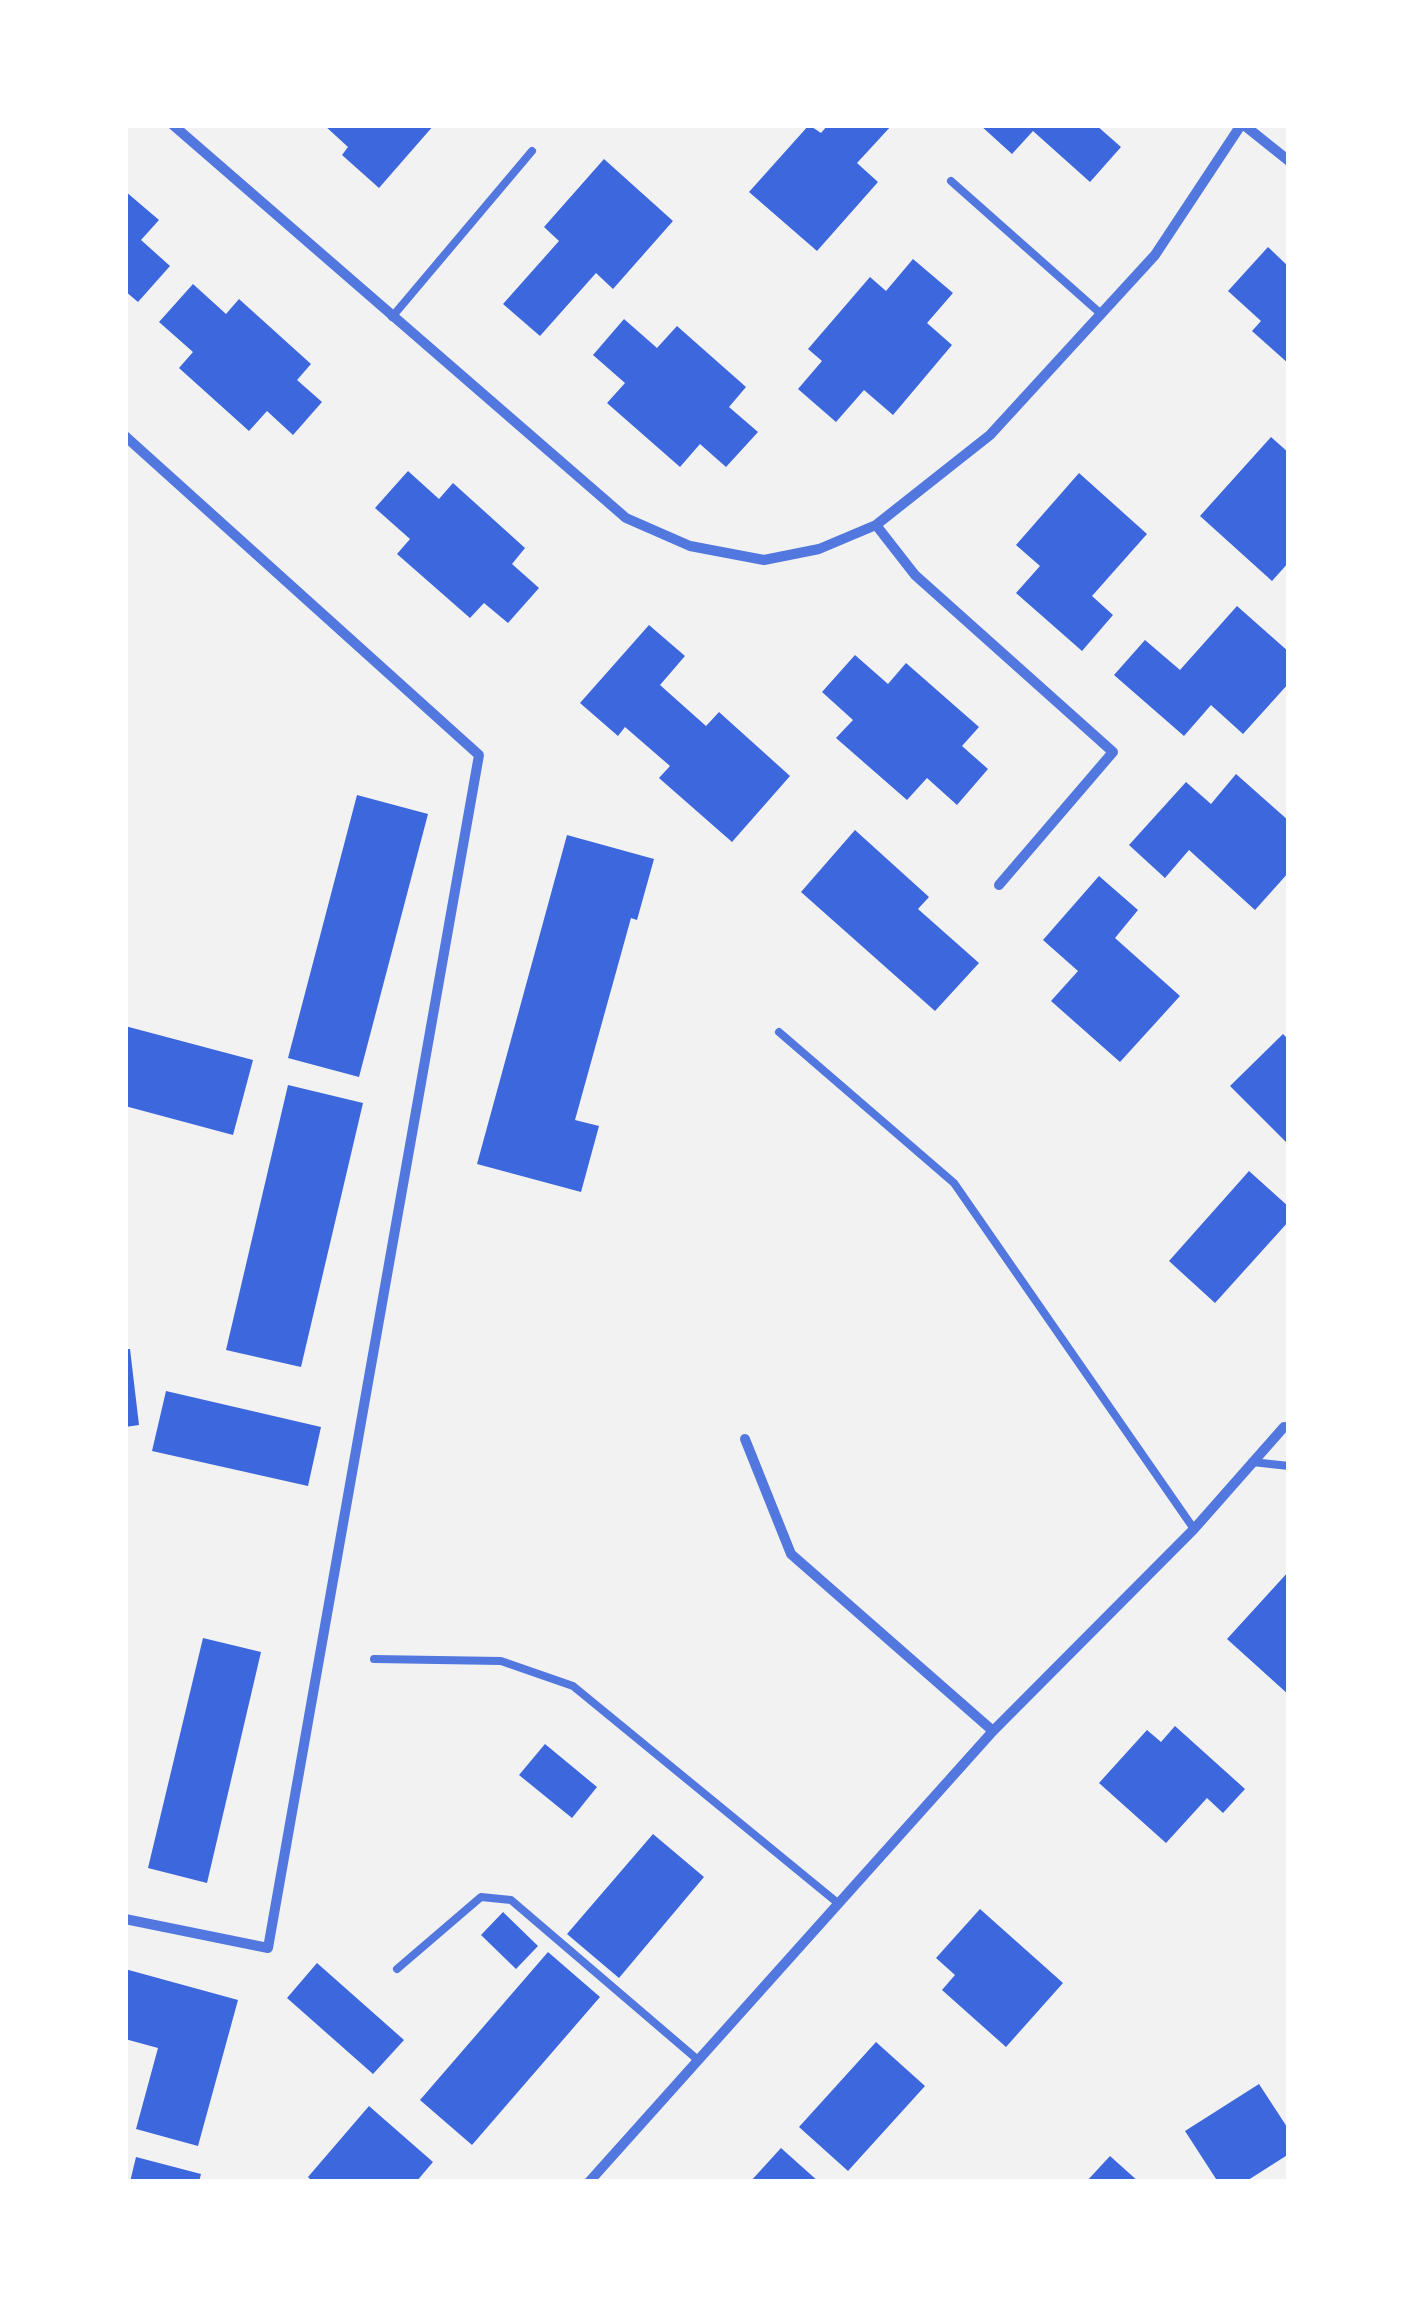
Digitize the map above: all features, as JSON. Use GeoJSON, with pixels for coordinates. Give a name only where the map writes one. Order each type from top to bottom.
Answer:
{"type":"FeatureCollection","features":[{"type":"Feature","properties":{"kind":"street"},"geometry":{"type":"LineString","coordinates":[[173,125],[626,518],[690,546],[764,560],[820,549],[876,524],[990,435],[1154,255],[1242,125],[1289,161]]}},
{"type":"Feature","properties":{"kind":"street"},"geometry":{"type":"LineString","coordinates":[[125,436],[479,754],[268,1948],[125,1918]]}},
{"type":"Feature","properties":{"kind":"street"},"geometry":{"type":"LineString","coordinates":[[876,524],[915,575],[1113,752],[999,884]]}},
{"type":"Feature","properties":{"kind":"street"},"geometry":{"type":"LineString","coordinates":[[589,2182],[993,1732],[1194,1529],[1284,1427]]}},
{"type":"Feature","properties":{"kind":"street"},"geometry":{"type":"LineString","coordinates":[[746,1438],[791,1554],[993,1732]]}},
{"type":"Feature","properties":{"kind":"lane"},"geometry":{"type":"LineString","coordinates":[[392,317],[532,151]]}},
{"type":"Feature","properties":{"kind":"lane"},"geometry":{"type":"LineString","coordinates":[[950,180],[1100,313]]}},
{"type":"Feature","properties":{"kind":"lane"},"geometry":{"type":"LineString","coordinates":[[778,1032],[954,1184],[1194,1529]]}},
{"type":"Feature","properties":{"kind":"lane"},"geometry":{"type":"LineString","coordinates":[[1252,1462],[1289,1466]]}},
{"type":"Feature","properties":{"kind":"lane"},"geometry":{"type":"LineString","coordinates":[[374,1658],[501,1661],[573,1686],[838,1904]]}},
{"type":"Feature","properties":{"kind":"lane"},"geometry":{"type":"LineString","coordinates":[[397,1969],[480,1897],[512,1900],[698,2060]]}},
{"type":"Feature","properties":{"kind":"building"},"geometry":{"type":"Polygon","coordinates":[[[324,125],[434,125],[379,188],[342,155],[348,147],[324,125]]]}},
{"type":"Feature","properties":{"kind":"building"},"geometry":{"type":"Polygon","coordinates":[[[809,125],[821,133],[828,125],[892,125],[857,163],[878,182],[817,251],[749,192],[809,125]]]}},
{"type":"Feature","properties":{"kind":"building"},"geometry":{"type":"Polygon","coordinates":[[[980,125],[1096,125],[1121,147],[1090,182],[1033,131],[1012,154],[980,125]]]}},
{"type":"Feature","properties":{"kind":"building"},"geometry":{"type":"Polygon","coordinates":[[[604,159],[673,221],[613,289],[596,273],[540,336],[503,304],[559,241],[544,227],[604,159]]]}},
{"type":"Feature","properties":{"kind":"building"},"geometry":{"type":"Polygon","coordinates":[[[125,191],[159,220],[141,240],[170,266],[138,302],[125,291],[125,191]]]}},
{"type":"Feature","properties":{"kind":"building"},"geometry":{"type":"Polygon","coordinates":[[[1268,247],[1289,267],[1289,364],[1252,331],[1261,321],[1228,291],[1268,247]]]}},
{"type":"Feature","properties":{"kind":"building"},"geometry":{"type":"Polygon","coordinates":[[[913,259],[953,293],[927,323],[952,345],[893,415],[864,390],[836,422],[798,389],[822,361],[808,349],[870,277],[886,291],[913,259]]]}},
{"type":"Feature","properties":{"kind":"building"},"geometry":{"type":"Polygon","coordinates":[[[193,284],[226,314],[239,299],[311,364],[297,380],[322,402],[293,435],[267,411],[249,431],[179,368],[193,352],[159,322],[193,284]]]}},
{"type":"Feature","properties":{"kind":"building"},"geometry":{"type":"Polygon","coordinates":[[[624,319],[657,348],[677,326],[746,387],[729,407],[758,432],[726,467],[700,444],[680,467],[607,403],[625,383],[593,355],[624,319]]]}},
{"type":"Feature","properties":{"kind":"building"},"geometry":{"type":"Polygon","coordinates":[[[1271,437],[1289,453],[1289,562],[1272,581],[1200,516],[1271,437]]]}},
{"type":"Feature","properties":{"kind":"building"},"geometry":{"type":"Polygon","coordinates":[[[408,471],[439,499],[453,483],[525,548],[512,564],[539,588],[508,623],[484,603],[470,618],[397,554],[410,539],[375,508],[408,471]]]}},
{"type":"Feature","properties":{"kind":"building"},"geometry":{"type":"Polygon","coordinates":[[[1079,473],[1147,534],[1092,596],[1113,615],[1082,651],[1016,593],[1040,566],[1016,545],[1079,473]]]}},
{"type":"Feature","properties":{"kind":"building"},"geometry":{"type":"Polygon","coordinates":[[[1237,606],[1289,652],[1289,683],[1243,734],[1211,705],[1184,736],[1114,675],[1145,640],[1180,670],[1237,606]]]}},
{"type":"Feature","properties":{"kind":"building"},"geometry":{"type":"Polygon","coordinates":[[[649,625],[685,656],[660,685],[706,726],[719,712],[790,776],[732,842],[659,778],[670,766],[625,727],[618,736],[580,703],[649,625]]]}},
{"type":"Feature","properties":{"kind":"building"},"geometry":{"type":"Polygon","coordinates":[[[855,655],[888,684],[906,663],[979,727],[962,746],[988,769],[957,805],[927,778],[907,800],[836,738],[853,720],[822,692],[855,655]]]}},
{"type":"Feature","properties":{"kind":"building"},"geometry":{"type":"Polygon","coordinates":[[[1236,774],[1289,821],[1289,872],[1255,910],[1189,850],[1165,878],[1129,845],[1186,782],[1211,804],[1236,774]]]}},
{"type":"Feature","properties":{"kind":"building"},"geometry":{"type":"Polygon","coordinates":[[[357,795],[428,814],[359,1077],[288,1058],[357,795]]]}},
{"type":"Feature","properties":{"kind":"building"},"geometry":{"type":"Polygon","coordinates":[[[855,830],[929,897],[918,909],[979,963],[935,1011],[801,892],[855,830]]]}},
{"type":"Feature","properties":{"kind":"building"},"geometry":{"type":"Polygon","coordinates":[[[567,835],[654,859],[637,920],[631,918],[575,1120],[599,1126],[581,1192],[477,1164],[567,835]]]}},
{"type":"Feature","properties":{"kind":"building"},"geometry":{"type":"Polygon","coordinates":[[[1099,876],[1138,910],[1115,938],[1180,996],[1120,1062],[1051,1001],[1078,971],[1043,940],[1099,876]]]}},
{"type":"Feature","properties":{"kind":"building"},"geometry":{"type":"Polygon","coordinates":[[[125,1026],[253,1060],[233,1135],[125,1106],[125,1026]]]}},
{"type":"Feature","properties":{"kind":"building"},"geometry":{"type":"Polygon","coordinates":[[[1283,1034],[1289,1040],[1289,1145],[1230,1086],[1283,1034]]]}},
{"type":"Feature","properties":{"kind":"building"},"geometry":{"type":"Polygon","coordinates":[[[288,1085],[363,1103],[301,1367],[226,1350],[288,1085]]]}},
{"type":"Feature","properties":{"kind":"building"},"geometry":{"type":"Polygon","coordinates":[[[1249,1171],[1289,1207],[1289,1221],[1215,1303],[1169,1261],[1249,1171]]]}},
{"type":"Feature","properties":{"kind":"building"},"geometry":{"type":"Polygon","coordinates":[[[125,1349],[130,1349],[139,1425],[125,1427],[125,1349]]]}},
{"type":"Feature","properties":{"kind":"building"},"geometry":{"type":"Polygon","coordinates":[[[166,1391],[321,1427],[308,1486],[152,1451],[166,1391]]]}},
{"type":"Feature","properties":{"kind":"building"},"geometry":{"type":"Polygon","coordinates":[[[1289,1571],[1289,1695],[1227,1639],[1289,1571]]]}},
{"type":"Feature","properties":{"kind":"building"},"geometry":{"type":"Polygon","coordinates":[[[203,1638],[261,1652],[207,1883],[148,1868],[203,1638]]]}},
{"type":"Feature","properties":{"kind":"building"},"geometry":{"type":"Polygon","coordinates":[[[1175,1726],[1245,1789],[1223,1813],[1207,1798],[1166,1843],[1099,1783],[1147,1730],[1161,1742],[1175,1726]]]}},
{"type":"Feature","properties":{"kind":"building"},"geometry":{"type":"Polygon","coordinates":[[[545,1744],[597,1787],[572,1818],[519,1775],[545,1744]]]}},
{"type":"Feature","properties":{"kind":"building"},"geometry":{"type":"Polygon","coordinates":[[[653,1834],[704,1877],[619,1978],[567,1934],[653,1834]]]}},
{"type":"Feature","properties":{"kind":"building"},"geometry":{"type":"Polygon","coordinates":[[[980,1909],[1063,1983],[1006,2047],[942,1990],[955,1975],[936,1958],[980,1909]]]}},
{"type":"Feature","properties":{"kind":"building"},"geometry":{"type":"Polygon","coordinates":[[[503,1912],[538,1946],[516,1969],[481,1935],[503,1912]]]}},
{"type":"Feature","properties":{"kind":"building"},"geometry":{"type":"Polygon","coordinates":[[[548,1952],[600,1997],[472,2145],[420,2100],[548,1952]]]}},
{"type":"Feature","properties":{"kind":"building"},"geometry":{"type":"Polygon","coordinates":[[[317,1963],[404,2040],[373,2074],[287,1998],[317,1963]]]}},
{"type":"Feature","properties":{"kind":"building"},"geometry":{"type":"Polygon","coordinates":[[[125,1969],[238,2000],[198,2146],[136,2129],[158,2048],[125,2039],[125,1969]]]}},
{"type":"Feature","properties":{"kind":"building"},"geometry":{"type":"Polygon","coordinates":[[[876,2042],[925,2086],[848,2171],[799,2127],[876,2042]]]}},
{"type":"Feature","properties":{"kind":"building"},"geometry":{"type":"Polygon","coordinates":[[[1259,2084],[1289,2130],[1289,2154],[1245,2182],[1218,2182],[1185,2131],[1259,2084]]]}},
{"type":"Feature","properties":{"kind":"building"},"geometry":{"type":"Polygon","coordinates":[[[369,2106],[433,2162],[416,2182],[313,2182],[308,2177],[369,2106]]]}},
{"type":"Feature","properties":{"kind":"building"},"geometry":{"type":"Polygon","coordinates":[[[781,2148],[819,2182],[750,2182],[781,2148]]]}},
{"type":"Feature","properties":{"kind":"building"},"geometry":{"type":"Polygon","coordinates":[[[1110,2156],[1139,2182],[1086,2182],[1110,2156]]]}},
{"type":"Feature","properties":{"kind":"building"},"geometry":{"type":"Polygon","coordinates":[[[136,2157],[201,2174],[199,2182],[130,2182],[136,2157]]]}}]}
